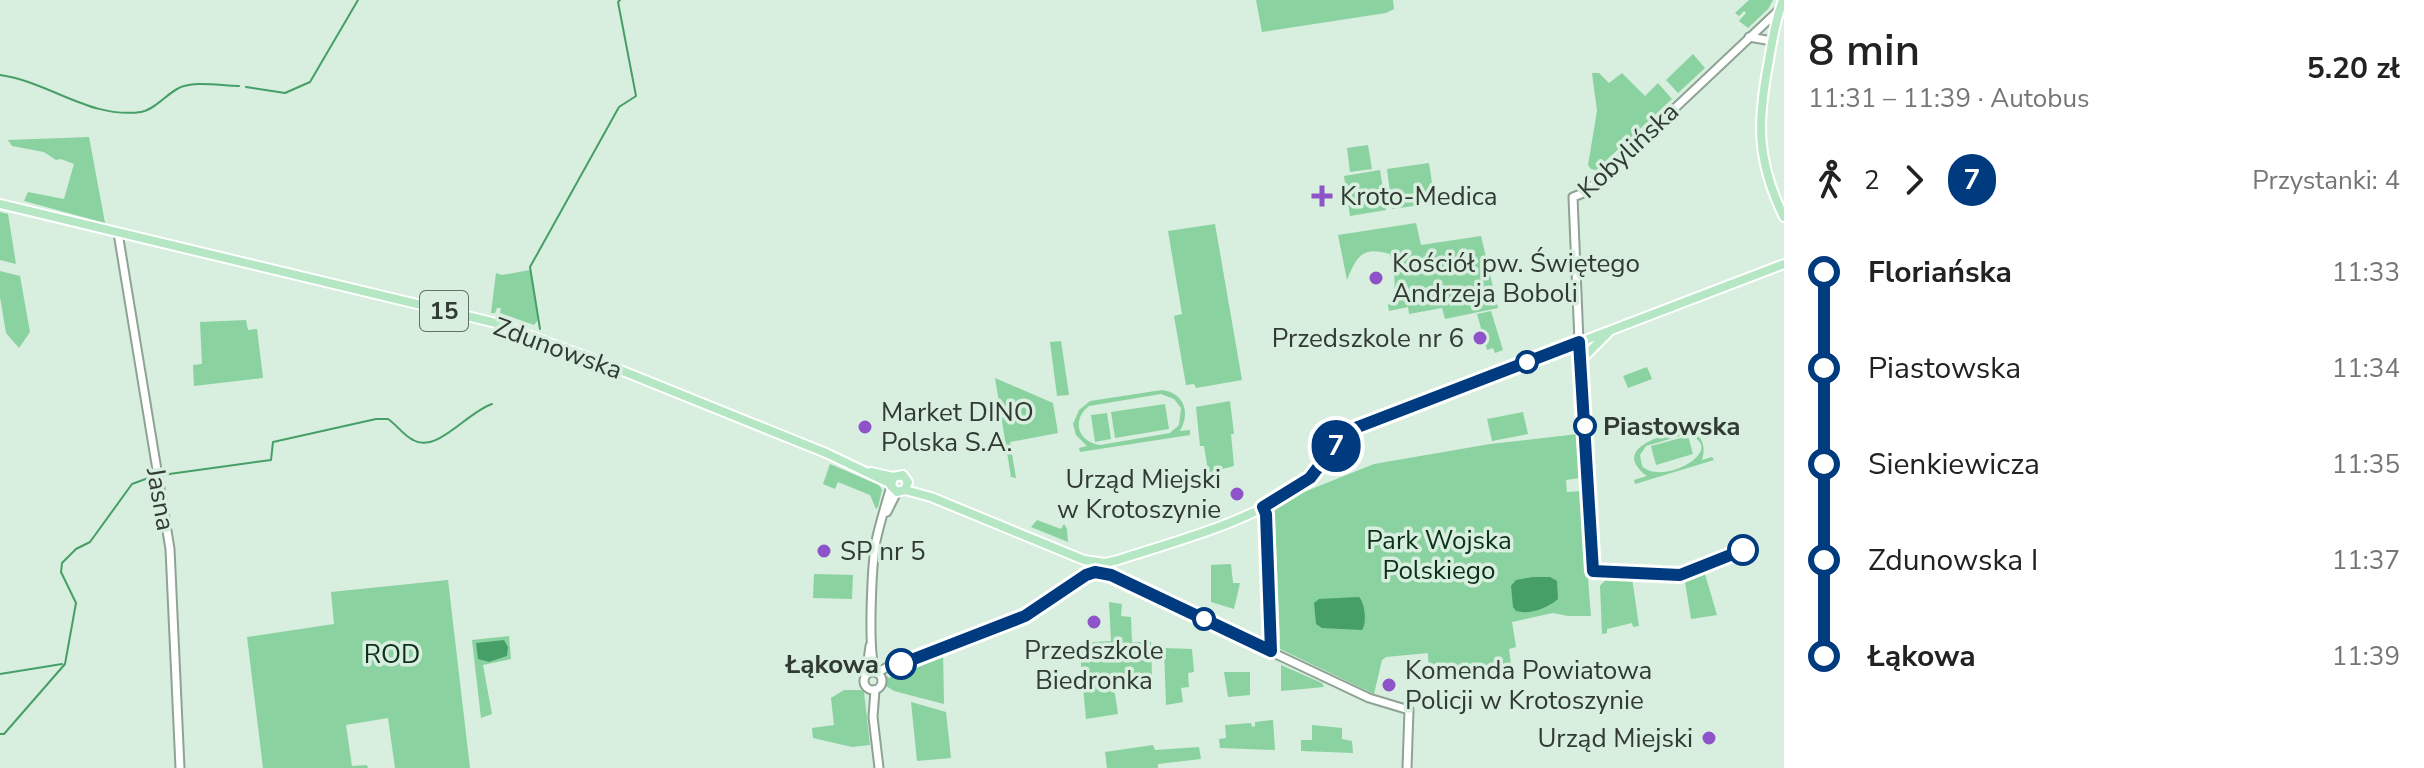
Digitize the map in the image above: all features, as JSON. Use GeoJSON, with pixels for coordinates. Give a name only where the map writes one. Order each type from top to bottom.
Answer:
{"type":"FeatureCollection","features":[{"type":"Feature","properties":{"kind":"main road","name":"Kobylińska"},"geometry":{"type":"LineString","coordinates":[[1779,10],[1783,0]]}},
{"type":"Feature","properties":{"kind":"main road"},"geometry":{"type":"LineString","coordinates":[[1779,10],[1762,91],[1759,134],[1769,182],[1784,217]]}},
{"type":"Feature","properties":{"kind":"main road","name":"Zdunowska"},"geometry":{"type":"LineString","coordinates":[[0,204],[492,322],[593,359],[898,486],[1093,562],[1118,560],[1263,507],[1310,478],[1342,436],[1359,426],[1579,342]]}},
{"type":"Feature","properties":{"kind":"main road","name":"15"},"geometry":{"type":"LineString","coordinates":[[1579,342],[1784,264]]}},
{"type":"Feature","properties":{"kind":"main road"},"geometry":{"type":"LineString","coordinates":[[1581,366],[1584,357],[1611,330]]}},
{"type":"Feature","properties":{"kind":"street","name":"Kobylińska"},"geometry":{"type":"LineString","coordinates":[[1579,342],[1573,197],[1586,192],[1779,10]]}},
{"type":"Feature","properties":{"kind":"street"},"geometry":{"type":"LineString","coordinates":[[1749,37],[1772,41]]}},
{"type":"Feature","properties":{"kind":"street","name":"Jasna"},"geometry":{"type":"LineString","coordinates":[[118,233],[170,549],[180,768]]}},
{"type":"Feature","properties":{"kind":"street"},"geometry":{"type":"LineString","coordinates":[[879,768],[872,690],[864,681],[871,640],[875,546],[883,517],[898,486]]}},
{"type":"Feature","properties":{"kind":"street"},"geometry":{"type":"LineString","coordinates":[[866,675],[878,675],[889,666],[1025,616],[1092,572],[1111,575],[1369,698],[1409,710],[1407,768]]}},
{"type":"Feature","properties":{"kind":"street"},"geometry":{"type":"LineString","coordinates":[[871,640],[881,686],[872,690]]}},
{"type":"Feature","properties":{"kind":"green space"},"geometry":{"type":"Polygon","coordinates":[[[1256,0],[1393,0],[1394,9],[1386,13],[1262,32],[1256,0]]]}},
{"type":"Feature","properties":{"kind":"green space"},"geometry":{"type":"Polygon","coordinates":[[[1749,0],[1773,0],[1748,28],[1739,21],[1746,13],[1744,11],[1739,16],[1735,13],[1749,0]]]}},
{"type":"Feature","properties":{"kind":"green space"},"geometry":{"type":"Polygon","coordinates":[[[1693,54],[1705,68],[1678,93],[1666,80],[1693,54]]]}},
{"type":"Feature","properties":{"kind":"green space"},"geometry":{"type":"Polygon","coordinates":[[[1592,73],[1599,73],[1609,83],[1622,73],[1645,96],[1658,83],[1672,99],[1596,170],[1588,165],[1597,111],[1592,73]]]}},
{"type":"Feature","properties":{"kind":"green space"},"geometry":{"type":"Polygon","coordinates":[[[89,137],[105,223],[24,201],[28,192],[64,199],[74,164],[56,160],[44,152],[12,146],[8,140],[89,137]]]}},
{"type":"Feature","properties":{"kind":"green space"},"geometry":{"type":"Polygon","coordinates":[[[1368,145],[1372,169],[1350,172],[1347,148],[1368,145]]]}},
{"type":"Feature","properties":{"kind":"green space"},"geometry":{"type":"Polygon","coordinates":[[[1429,163],[1435,203],[1392,209],[1387,169],[1429,163]]]}},
{"type":"Feature","properties":{"kind":"green space"},"geometry":{"type":"Polygon","coordinates":[[[1380,170],[1386,210],[1350,216],[1344,176],[1380,170]]]}},
{"type":"Feature","properties":{"kind":"green space"},"geometry":{"type":"Polygon","coordinates":[[[0,212],[8,214],[16,264],[0,260],[0,212]]]}},
{"type":"Feature","properties":{"kind":"green space"},"geometry":{"type":"Polygon","coordinates":[[[1416,223],[1421,245],[1481,236],[1498,308],[1445,319],[1442,308],[1409,314],[1408,307],[1389,311],[1388,305],[1395,287],[1394,274],[1390,254],[1381,252],[1362,255],[1347,280],[1338,235],[1416,223]]]}},
{"type":"Feature","properties":{"kind":"green space"},"geometry":{"type":"Polygon","coordinates":[[[1215,224],[1242,380],[1196,388],[1194,384],[1186,385],[1174,316],[1182,314],[1168,231],[1215,224]]]}},
{"type":"Feature","properties":{"kind":"green space"},"geometry":{"type":"Polygon","coordinates":[[[530,270],[538,320],[534,325],[500,313],[501,308],[491,313],[496,273],[502,275],[530,270]]]}},
{"type":"Feature","properties":{"kind":"green space"},"geometry":{"type":"Polygon","coordinates":[[[0,271],[20,276],[30,332],[19,348],[6,333],[0,297],[0,271]]]}},
{"type":"Feature","properties":{"kind":"green space"},"geometry":{"type":"Polygon","coordinates":[[[1491,311],[1503,350],[1495,353],[1493,348],[1487,350],[1477,314],[1491,311]]]}},
{"type":"Feature","properties":{"kind":"green space"},"geometry":{"type":"Polygon","coordinates":[[[246,320],[248,330],[257,329],[263,378],[194,386],[193,365],[202,364],[200,322],[246,320]]]}},
{"type":"Feature","properties":{"kind":"green space"},"geometry":{"type":"Polygon","coordinates":[[[1061,341],[1069,395],[1057,396],[1050,342],[1061,341]]]}},
{"type":"Feature","properties":{"kind":"green space"},"geometry":{"type":"Polygon","coordinates":[[[1647,367],[1652,379],[1628,388],[1623,376],[1647,367]]]}},
{"type":"Feature","properties":{"kind":"green space"},"geometry":{"type":"Polygon","coordinates":[[[995,378],[1053,403],[1058,433],[1010,442],[1016,478],[1011,477],[995,378]]]}},
{"type":"Feature","properties":{"kind":"green space"},"geometry":{"type":"Polygon","coordinates":[[[1162,390],[1170,392],[1180,399],[1185,410],[1180,431],[1190,430],[1190,435],[1080,452],[1079,448],[1087,446],[1076,435],[1073,424],[1079,410],[1090,401],[1162,390]],[[1161,394],[1089,406],[1080,418],[1080,430],[1086,440],[1100,445],[1170,433],[1179,425],[1181,408],[1174,399],[1161,394]]]}},
{"type":"Feature","properties":{"kind":"green space"},"geometry":{"type":"Polygon","coordinates":[[[1230,401],[1234,466],[1203,474],[1208,471],[1204,446],[1200,446],[1196,407],[1230,401]]]}},
{"type":"Feature","properties":{"kind":"green space"},"geometry":{"type":"Polygon","coordinates":[[[1165,404],[1169,429],[1115,438],[1111,412],[1165,404]]]}},
{"type":"Feature","properties":{"kind":"green space"},"geometry":{"type":"Polygon","coordinates":[[[1523,412],[1528,434],[1492,441],[1487,419],[1523,412]]]}},
{"type":"Feature","properties":{"kind":"green space"},"geometry":{"type":"Polygon","coordinates":[[[1107,413],[1111,439],[1095,442],[1091,415],[1107,413]]]}},
{"type":"Feature","properties":{"kind":"green space"},"geometry":{"type":"Polygon","coordinates":[[[1683,430],[1694,433],[1701,440],[1704,449],[1702,460],[1712,457],[1714,460],[1635,484],[1634,480],[1647,476],[1637,466],[1634,458],[1637,450],[1654,439],[1683,430]],[[1687,434],[1646,446],[1640,455],[1642,466],[1651,471],[1677,469],[1697,456],[1701,448],[1699,441],[1687,434]]]}},
{"type":"Feature","properties":{"kind":"green space","name":"Park Wojska Polskiego"},"geometry":{"type":"Polygon","coordinates":[[[1578,434],[1580,478],[1566,480],[1567,492],[1581,491],[1591,616],[1553,613],[1512,622],[1516,647],[1509,649],[1512,671],[1429,681],[1428,653],[1386,657],[1382,660],[1374,694],[1278,648],[1275,640],[1280,640],[1275,521],[1270,520],[1275,508],[1304,492],[1374,464],[1490,444],[1578,434]]]}},
{"type":"Feature","properties":{"kind":"green space"},"geometry":{"type":"Polygon","coordinates":[[[1688,436],[1693,454],[1656,465],[1651,446],[1688,436]]]}},
{"type":"Feature","properties":{"kind":"green space"},"geometry":{"type":"Polygon","coordinates":[[[830,464],[879,485],[882,490],[878,507],[876,509],[870,495],[838,482],[835,489],[823,484],[830,464]]]}},
{"type":"Feature","properties":{"kind":"green space"},"geometry":{"type":"Polygon","coordinates":[[[1037,520],[1061,529],[1064,524],[1068,542],[1031,527],[1037,520]]]}},
{"type":"Feature","properties":{"kind":"green space"},"geometry":{"type":"Polygon","coordinates":[[[1231,564],[1233,583],[1240,583],[1234,609],[1211,602],[1211,565],[1231,564]]]}},
{"type":"Feature","properties":{"kind":"green space"},"geometry":{"type":"Polygon","coordinates":[[[814,574],[853,575],[852,599],[813,598],[814,574]]]}},
{"type":"Feature","properties":{"kind":"green space"},"geometry":{"type":"Polygon","coordinates":[[[1705,574],[1717,615],[1691,619],[1685,582],[1705,574]]]}},
{"type":"Feature","properties":{"kind":"green space"},"geometry":{"type":"Polygon","coordinates":[[[1609,576],[1632,578],[1639,626],[1633,627],[1632,623],[1607,629],[1607,633],[1602,634],[1600,586],[1609,576]]]}},
{"type":"Feature","properties":{"kind":"green space","name":"ROD"},"geometry":{"type":"Polygon","coordinates":[[[448,580],[470,768],[395,768],[388,718],[346,725],[352,766],[367,765],[368,768],[263,768],[247,637],[334,624],[331,592],[448,580]]]}},
{"type":"Feature","properties":{"kind":"green space"},"geometry":{"type":"Polygon","coordinates":[[[1109,602],[1122,604],[1121,616],[1131,617],[1132,642],[1151,642],[1152,677],[1113,681],[1118,714],[1086,719],[1079,643],[1111,641],[1109,602]]]}},
{"type":"Feature","properties":{"kind":"green space"},"geometry":{"type":"Polygon","coordinates":[[[509,636],[511,659],[483,665],[492,714],[481,718],[472,640],[509,636]]]}},
{"type":"Feature","properties":{"kind":"green space"},"geometry":{"type":"Polygon","coordinates":[[[1164,648],[1192,649],[1194,672],[1188,673],[1189,687],[1181,688],[1183,702],[1166,705],[1164,648]]]}},
{"type":"Feature","properties":{"kind":"green space"},"geometry":{"type":"Polygon","coordinates":[[[943,651],[944,704],[894,691],[886,686],[887,676],[889,678],[943,651]]]}},
{"type":"Feature","properties":{"kind":"green space"},"geometry":{"type":"Polygon","coordinates":[[[1281,665],[1322,683],[1324,687],[1281,691],[1281,665]]]}},
{"type":"Feature","properties":{"kind":"green space"},"geometry":{"type":"Polygon","coordinates":[[[1224,672],[1250,672],[1250,695],[1228,697],[1224,672]]]}},
{"type":"Feature","properties":{"kind":"green space"},"geometry":{"type":"Polygon","coordinates":[[[844,690],[864,692],[870,745],[852,747],[813,738],[812,728],[834,725],[831,698],[844,690]]]}},
{"type":"Feature","properties":{"kind":"green space"},"geometry":{"type":"Polygon","coordinates":[[[911,702],[946,712],[951,758],[917,761],[911,702]]]}},
{"type":"Feature","properties":{"kind":"green space"},"geometry":{"type":"Polygon","coordinates":[[[1273,720],[1275,750],[1220,748],[1219,739],[1226,738],[1225,725],[1251,723],[1252,727],[1255,722],[1273,720]]]}},
{"type":"Feature","properties":{"kind":"green space"},"geometry":{"type":"Polygon","coordinates":[[[1312,725],[1342,728],[1342,739],[1352,741],[1353,753],[1301,751],[1301,740],[1312,740],[1312,725]]]}},
{"type":"Feature","properties":{"kind":"green space"},"geometry":{"type":"Polygon","coordinates":[[[1153,745],[1155,750],[1199,747],[1201,759],[1158,764],[1158,768],[1107,768],[1105,752],[1153,745]]]}},
{"type":"Feature","properties":{"kind":"shaded area"},"geometry":{"type":"Polygon","coordinates":[[[1550,577],[1557,581],[1558,599],[1538,610],[1516,611],[1511,586],[1516,580],[1550,577]]]}},
{"type":"Feature","properties":{"kind":"shaded area"},"geometry":{"type":"Polygon","coordinates":[[[1359,597],[1365,613],[1362,630],[1322,628],[1316,624],[1314,603],[1319,599],[1359,597]]]}},
{"type":"Feature","properties":{"kind":"shaded area"},"geometry":{"type":"Polygon","coordinates":[[[504,640],[508,647],[507,656],[489,662],[478,659],[476,643],[504,640]]]}},
{"type":"Feature","properties":{"kind":"waterway"},"geometry":{"type":"LineString","coordinates":[[246,87],[285,93],[310,82],[358,0]]}},
{"type":"Feature","properties":{"kind":"waterway"},"geometry":{"type":"LineString","coordinates":[[540,329],[530,267],[619,107],[636,96],[620,0]]}},
{"type":"Feature","properties":{"kind":"waterway"},"geometry":{"type":"LineString","coordinates":[[0,75],[87,105],[122,113],[146,111],[184,86],[239,86]]}},
{"type":"Feature","properties":{"kind":"waterway"},"geometry":{"type":"LineString","coordinates":[[162,475],[271,460],[273,442],[376,419],[388,419],[413,440],[422,443],[432,441],[492,404]]}},
{"type":"Feature","properties":{"kind":"waterway"},"geometry":{"type":"LineString","coordinates":[[0,734],[4,734],[65,664],[76,603],[61,572],[62,563],[76,549],[90,542],[132,484],[151,477]]}},
{"type":"Feature","properties":{"kind":"waterway"},"geometry":{"type":"LineString","coordinates":[[0,674],[62,664]]}},
{"type":"Feature","properties":{"kind":"bus line","name":"7"},"geometry":{"type":"LineString","coordinates":[[901,664],[1025,616],[1095,572],[1111,575],[1271,651],[1271,596],[1263,507],[1310,478],[1350,430],[1579,342],[1593,571],[1680,575],[1743,550]]}},
{"type":"Feature","properties":{"kind":"place","name":"Kroto-Medica"},"geometry":{"type":"Point","coordinates":[1322,196]}},
{"type":"Feature","properties":{"kind":"place","name":"Kościół pw. Świętego Andrzeja Boboli"},"geometry":{"type":"Point","coordinates":[1376,278]}},
{"type":"Feature","properties":{"kind":"place","name":"Przedszkole nr 6"},"geometry":{"type":"Point","coordinates":[1480,338]}},
{"type":"Feature","properties":{"kind":"place","name":"Piastowska"},"geometry":{"type":"Point","coordinates":[1585,426]}},
{"type":"Feature","properties":{"kind":"place","name":"Market DINO Polska S.A."},"geometry":{"type":"Point","coordinates":[865,427]}},
{"type":"Feature","properties":{"kind":"place","name":"Urząd Miejski w Krotoszynie"},"geometry":{"type":"Point","coordinates":[1237,494]}},
{"type":"Feature","properties":{"kind":"place","name":"SP nr 5"},"geometry":{"type":"Point","coordinates":[824,551]}},
{"type":"Feature","properties":{"kind":"place","name":"Przedszkole Biedronka"},"geometry":{"type":"Point","coordinates":[1094,622]}},
{"type":"Feature","properties":{"kind":"place","name":"Łąkowa"},"geometry":{"type":"Point","coordinates":[901,664]}},
{"type":"Feature","properties":{"kind":"place","name":"Komenda Powiatowa Policji w Krotoszynie"},"geometry":{"type":"Point","coordinates":[1389,685]}},
{"type":"Feature","properties":{"kind":"place","name":"Urząd Miejski"},"geometry":{"type":"Point","coordinates":[1709,738]}}]}
